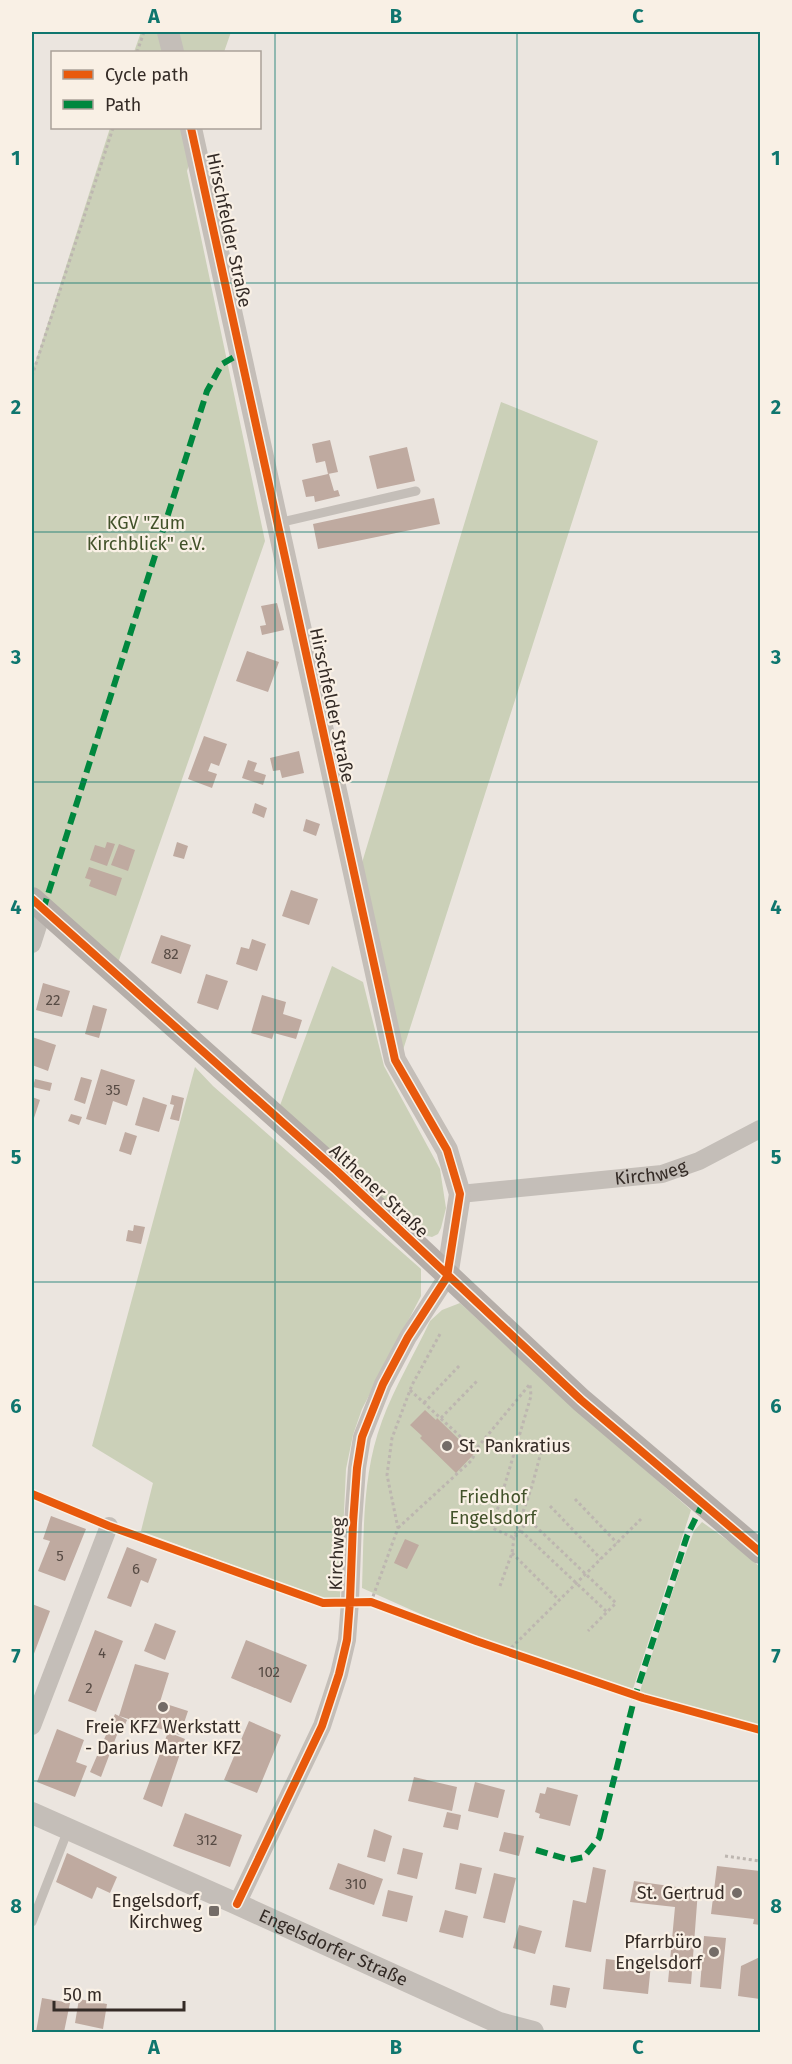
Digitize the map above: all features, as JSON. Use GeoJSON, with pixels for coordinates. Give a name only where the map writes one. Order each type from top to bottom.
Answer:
{"type":"FeatureCollection","features":[{"type":"Feature","properties":{"kind":"main road","name":"Althener Straße"},"geometry":{"type":"LineString","coordinates":[[37,904],[328,1164],[581,1400],[760,1552]]}},
{"type":"Feature","properties":{"kind":"street"},"geometry":{"type":"LineString","coordinates":[[168,32],[173,51]]}},
{"type":"Feature","properties":{"kind":"street","name":"Hirschfelder Straße"},"geometry":{"type":"LineString","coordinates":[[191,129],[395,1060],[447,1150],[460,1194],[447,1276]]}},
{"type":"Feature","properties":{"kind":"street"},"geometry":{"type":"LineString","coordinates":[[32,944],[37,904]]}},
{"type":"Feature","properties":{"kind":"street","name":"Kirchweg"},"geometry":{"type":"LineString","coordinates":[[460,1194],[662,1174],[699,1161],[760,1129]]}},
{"type":"Feature","properties":{"kind":"street","name":"Kirchweg"},"geometry":{"type":"LineString","coordinates":[[237,1904],[322,1726],[339,1674],[347,1640],[350,1611],[354,1512],[362,1437],[383,1384],[408,1337],[447,1276]]}},
{"type":"Feature","properties":{"kind":"street"},"geometry":{"type":"LineString","coordinates":[[32,1726],[109,1526]]}},
{"type":"Feature","properties":{"kind":"street","name":"Engelsdorfer Straße"},"geometry":{"type":"LineString","coordinates":[[32,1814],[499,2023],[533,2032]]}},
{"type":"Feature","properties":{"kind":"lane"},"geometry":{"type":"LineString","coordinates":[[278,523],[416,491]]}},
{"type":"Feature","properties":{"kind":"lane"},"geometry":{"type":"LineString","coordinates":[[32,1922],[69,1830]]}},
{"type":"Feature","properties":{"kind":"path"},"geometry":{"type":"LineString","coordinates":[[137,51],[144,32]]}},
{"type":"Feature","properties":{"kind":"path"},"geometry":{"type":"LineString","coordinates":[[32,376],[112,129]]}},
{"type":"Feature","properties":{"kind":"path"},"geometry":{"type":"LineString","coordinates":[[398,1528],[387,1474],[392,1438],[410,1390],[440,1334]]}},
{"type":"Feature","properties":{"kind":"path"},"geometry":{"type":"LineString","coordinates":[[424,1403],[460,1365]]}},
{"type":"Feature","properties":{"kind":"path"},"geometry":{"type":"LineString","coordinates":[[441,1418],[477,1381]]}},
{"type":"Feature","properties":{"kind":"path"},"geometry":{"type":"LineString","coordinates":[[370,1602],[398,1528],[472,1460],[476,1451],[530,1384],[531,1396],[492,1528],[514,1538]]}},
{"type":"Feature","properties":{"kind":"path"},"geometry":{"type":"LineString","coordinates":[[410,1390],[476,1451]]}},
{"type":"Feature","properties":{"kind":"path"},"geometry":{"type":"LineString","coordinates":[[500,1586],[512,1553],[514,1538],[544,1441]]}},
{"type":"Feature","properties":{"kind":"path"},"geometry":{"type":"LineString","coordinates":[[575,1499],[617,1543]]}},
{"type":"Feature","properties":{"kind":"path"},"geometry":{"type":"LineString","coordinates":[[550,1506],[601,1559]]}},
{"type":"Feature","properties":{"kind":"path"},"geometry":{"type":"LineString","coordinates":[[522,1516],[529,1520],[616,1603],[588,1632]]}},
{"type":"Feature","properties":{"kind":"path"},"geometry":{"type":"LineString","coordinates":[[507,1652],[641,1519]]}},
{"type":"Feature","properties":{"kind":"path"},"geometry":{"type":"LineString","coordinates":[[514,1538],[529,1520]]}},
{"type":"Feature","properties":{"kind":"path"},"geometry":{"type":"LineString","coordinates":[[520,1530],[607,1612]]}},
{"type":"Feature","properties":{"kind":"path"},"geometry":{"type":"LineString","coordinates":[[512,1553],[559,1600]]}},
{"type":"Feature","properties":{"kind":"path"},"geometry":{"type":"LineString","coordinates":[[725,1856],[760,1861]]}},
{"type":"Feature","properties":{"kind":"green space"},"geometry":{"type":"Polygon","coordinates":[[[141,32],[231,32],[224,51],[134,51],[141,32]]]}},
{"type":"Feature","properties":{"kind":"green space","name":"KGV \"Zum Kirchblick\" e.V."},"geometry":{"type":"Polygon","coordinates":[[[110,129],[200,129],[187,171],[265,541],[118,963],[32,886],[32,373],[110,129]]]}},
{"type":"Feature","properties":{"kind":"green space"},"geometry":{"type":"Polygon","coordinates":[[[501,402],[598,441],[403,1050],[361,866],[501,402]]]}},
{"type":"Feature","properties":{"kind":"green space"},"geometry":{"type":"Polygon","coordinates":[[[332,966],[363,982],[384,1066],[440,1169],[446,1208],[441,1228],[438,1234],[432,1237],[423,1235],[279,1108],[332,966]]]}},
{"type":"Feature","properties":{"kind":"green space"},"geometry":{"type":"Polygon","coordinates":[[[195,1067],[213,1086],[421,1269],[421,1296],[362,1409],[353,1435],[346,1469],[340,1598],[327,1600],[141,1531],[153,1483],[92,1446],[195,1067]]]}},
{"type":"Feature","properties":{"kind":"green space","name":"Friedhof Engelsdorf"},"geometry":{"type":"Polygon","coordinates":[[[460,1303],[691,1510],[632,1692],[472,1637],[362,1588],[367,1483],[375,1441],[387,1409],[430,1321],[442,1310],[460,1303]]]}},
{"type":"Feature","properties":{"kind":"green space"},"geometry":{"type":"Polygon","coordinates":[[[702,1522],[760,1567],[760,1725],[639,1694],[682,1563],[694,1531],[702,1522]]]}},
{"type":"Feature","properties":{"kind":"building"},"geometry":{"type":"Polygon","coordinates":[[[330,440],[338,472],[328,474],[325,461],[316,463],[312,444],[330,440]]]}},
{"type":"Feature","properties":{"kind":"building"},"geometry":{"type":"Polygon","coordinates":[[[407,447],[415,481],[377,489],[369,456],[407,447]]]}},
{"type":"Feature","properties":{"kind":"building"},"geometry":{"type":"Polygon","coordinates":[[[329,474],[334,491],[338,490],[340,496],[315,502],[314,496],[306,497],[302,480],[329,474]]]}},
{"type":"Feature","properties":{"kind":"building"},"geometry":{"type":"Polygon","coordinates":[[[434,498],[440,524],[318,549],[313,524],[434,498]]]}},
{"type":"Feature","properties":{"kind":"building"},"geometry":{"type":"Polygon","coordinates":[[[277,603],[284,630],[262,635],[260,626],[266,625],[261,606],[277,603]]]}},
{"type":"Feature","properties":{"kind":"building"},"geometry":{"type":"Polygon","coordinates":[[[247,651],[279,662],[268,692],[236,681],[247,651]]]}},
{"type":"Feature","properties":{"kind":"building"},"geometry":{"type":"Polygon","coordinates":[[[204,736],[227,744],[219,766],[211,763],[208,771],[217,774],[212,788],[188,779],[204,736]]]}},
{"type":"Feature","properties":{"kind":"building"},"geometry":{"type":"Polygon","coordinates":[[[299,751],[304,773],[282,778],[280,770],[273,771],[270,758],[299,751]]]}},
{"type":"Feature","properties":{"kind":"building"},"geometry":{"type":"Polygon","coordinates":[[[248,760],[257,763],[254,771],[266,775],[263,785],[242,778],[248,760]]]}},
{"type":"Feature","properties":{"kind":"building"},"geometry":{"type":"Polygon","coordinates":[[[255,803],[267,808],[264,818],[252,813],[255,803]]]}},
{"type":"Feature","properties":{"kind":"building"},"geometry":{"type":"Polygon","coordinates":[[[306,819],[320,824],[316,836],[303,831],[306,819]]]}},
{"type":"Feature","properties":{"kind":"building"},"geometry":{"type":"Polygon","coordinates":[[[107,842],[115,844],[107,866],[90,860],[95,845],[105,848],[107,842]]]}},
{"type":"Feature","properties":{"kind":"building"},"geometry":{"type":"Polygon","coordinates":[[[177,842],[188,846],[184,859],[173,856],[177,842]]]}},
{"type":"Feature","properties":{"kind":"building"},"geometry":{"type":"Polygon","coordinates":[[[119,844],[135,850],[128,871],[111,865],[119,844]]]}},
{"type":"Feature","properties":{"kind":"building"},"geometry":{"type":"Polygon","coordinates":[[[89,867],[122,878],[116,896],[89,886],[91,880],[85,878],[89,867]]]}},
{"type":"Feature","properties":{"kind":"building"},"geometry":{"type":"Polygon","coordinates":[[[291,890],[318,899],[309,925],[282,916],[291,890]]]}},
{"type":"Feature","properties":{"kind":"building"},"geometry":{"type":"Polygon","coordinates":[[[161,935],[191,945],[181,974],[151,963],[161,935]]]}},
{"type":"Feature","properties":{"kind":"building"},"geometry":{"type":"Polygon","coordinates":[[[252,939],[266,944],[257,971],[236,964],[241,947],[249,949],[252,939]]]}},
{"type":"Feature","properties":{"kind":"building"},"geometry":{"type":"Polygon","coordinates":[[[206,974],[228,981],[218,1010],[197,1003],[206,974]]]}},
{"type":"Feature","properties":{"kind":"building"},"geometry":{"type":"Polygon","coordinates":[[[43,983],[70,991],[62,1017],[36,1010],[43,983]]]}},
{"type":"Feature","properties":{"kind":"building"},"geometry":{"type":"Polygon","coordinates":[[[262,995],[286,1002],[283,1014],[302,1020],[296,1039],[274,1033],[272,1039],[251,1033],[262,995]]]}},
{"type":"Feature","properties":{"kind":"building"},"geometry":{"type":"Polygon","coordinates":[[[93,1005],[107,1009],[99,1038],[85,1034],[93,1005]]]}},
{"type":"Feature","properties":{"kind":"building"},"geometry":{"type":"Polygon","coordinates":[[[32,1037],[56,1045],[48,1071],[32,1065],[32,1037]]]}},
{"type":"Feature","properties":{"kind":"building"},"geometry":{"type":"Polygon","coordinates":[[[101,1069],[135,1080],[127,1106],[113,1101],[106,1125],[86,1119],[101,1069]]]}},
{"type":"Feature","properties":{"kind":"building"},"geometry":{"type":"Polygon","coordinates":[[[81,1077],[92,1080],[85,1104],[74,1100],[81,1077]]]}},
{"type":"Feature","properties":{"kind":"building"},"geometry":{"type":"Polygon","coordinates":[[[35,1079],[52,1083],[50,1091],[33,1087],[35,1079]]]}},
{"type":"Feature","properties":{"kind":"building"},"geometry":{"type":"Polygon","coordinates":[[[172,1095],[184,1098],[179,1121],[170,1119],[174,1105],[170,1104],[172,1095]]]}},
{"type":"Feature","properties":{"kind":"building"},"geometry":{"type":"Polygon","coordinates":[[[32,1097],[40,1100],[32,1124],[32,1097]]]}},
{"type":"Feature","properties":{"kind":"building"},"geometry":{"type":"Polygon","coordinates":[[[143,1097],[167,1105],[159,1132],[135,1125],[143,1097]]]}},
{"type":"Feature","properties":{"kind":"building"},"geometry":{"type":"Polygon","coordinates":[[[71,1114],[82,1117],[79,1125],[68,1121],[71,1114]]]}},
{"type":"Feature","properties":{"kind":"building"},"geometry":{"type":"Polygon","coordinates":[[[125,1132],[137,1136],[131,1155],[119,1151],[125,1132]]]}},
{"type":"Feature","properties":{"kind":"building"},"geometry":{"type":"Polygon","coordinates":[[[134,1225],[145,1227],[141,1244],[126,1241],[128,1230],[133,1231],[134,1225]]]}},
{"type":"Feature","properties":{"kind":"building","name":"St. Pankratius"},"geometry":{"type":"Polygon","coordinates":[[[425,1410],[436,1420],[437,1418],[474,1454],[456,1473],[410,1425],[425,1410]]]}},
{"type":"Feature","properties":{"kind":"building"},"geometry":{"type":"Polygon","coordinates":[[[51,1516],[86,1529],[65,1581],[38,1571],[50,1541],[43,1539],[51,1516]]]}},
{"type":"Feature","properties":{"kind":"building"},"geometry":{"type":"Polygon","coordinates":[[[405,1539],[419,1545],[407,1569],[394,1563],[405,1539]]]}},
{"type":"Feature","properties":{"kind":"building"},"geometry":{"type":"Polygon","coordinates":[[[127,1547],[157,1559],[148,1583],[141,1580],[131,1607],[107,1598],[127,1547]]]}},
{"type":"Feature","properties":{"kind":"building"},"geometry":{"type":"Polygon","coordinates":[[[32,1604],[50,1611],[32,1659],[32,1604]]]}},
{"type":"Feature","properties":{"kind":"building"},"geometry":{"type":"Polygon","coordinates":[[[155,1623],[176,1631],[165,1660],[144,1651],[155,1623]]]}},
{"type":"Feature","properties":{"kind":"building"},"geometry":{"type":"Polygon","coordinates":[[[95,1630],[123,1641],[96,1712],[68,1701],[95,1630]]]}},
{"type":"Feature","properties":{"kind":"building"},"geometry":{"type":"Polygon","coordinates":[[[246,1640],[307,1665],[291,1703],[231,1678],[246,1640]]]}},
{"type":"Feature","properties":{"kind":"building"},"geometry":{"type":"Polygon","coordinates":[[[135,1664],[169,1673],[160,1702],[188,1711],[180,1735],[119,1716],[135,1664]]]}},
{"type":"Feature","properties":{"kind":"building"},"geometry":{"type":"Polygon","coordinates":[[[115,1714],[127,1720],[121,1734],[118,1732],[101,1777],[90,1772],[115,1714]]]}},
{"type":"Feature","properties":{"kind":"building"},"geometry":{"type":"Polygon","coordinates":[[[249,1721],[281,1735],[257,1793],[224,1780],[249,1721]]]}},
{"type":"Feature","properties":{"kind":"building"},"geometry":{"type":"Polygon","coordinates":[[[57,1729],[84,1740],[76,1762],[87,1766],[75,1797],[37,1782],[57,1729]]]}},
{"type":"Feature","properties":{"kind":"building"},"geometry":{"type":"Polygon","coordinates":[[[168,1732],[185,1739],[162,1807],[143,1799],[168,1732]]]}},
{"type":"Feature","properties":{"kind":"building"},"geometry":{"type":"Polygon","coordinates":[[[414,1777],[457,1787],[452,1811],[408,1801],[414,1777]]]}},
{"type":"Feature","properties":{"kind":"building"},"geometry":{"type":"Polygon","coordinates":[[[475,1782],[505,1790],[498,1818],[468,1811],[475,1782]]]}},
{"type":"Feature","properties":{"kind":"building"},"geometry":{"type":"Polygon","coordinates":[[[547,1787],[578,1795],[570,1826],[539,1818],[540,1814],[535,1812],[540,1793],[545,1794],[547,1787]]]}},
{"type":"Feature","properties":{"kind":"building"},"geometry":{"type":"Polygon","coordinates":[[[447,1812],[461,1815],[458,1830],[443,1827],[447,1812]]]}},
{"type":"Feature","properties":{"kind":"building"},"geometry":{"type":"Polygon","coordinates":[[[185,1813],[242,1835],[230,1867],[173,1846],[185,1813]]]}},
{"type":"Feature","properties":{"kind":"building"},"geometry":{"type":"Polygon","coordinates":[[[374,1829],[392,1836],[385,1862],[367,1857],[374,1829]]]}},
{"type":"Feature","properties":{"kind":"building"},"geometry":{"type":"Polygon","coordinates":[[[504,1832],[524,1836],[519,1856],[499,1851],[504,1832]]]}},
{"type":"Feature","properties":{"kind":"building"},"geometry":{"type":"Polygon","coordinates":[[[403,1848],[423,1853],[417,1879],[397,1874],[403,1848]]]}},
{"type":"Feature","properties":{"kind":"building"},"geometry":{"type":"Polygon","coordinates":[[[67,1853],[117,1877],[110,1893],[97,1887],[92,1899],[56,1882],[67,1853]]]}},
{"type":"Feature","properties":{"kind":"building"},"geometry":{"type":"Polygon","coordinates":[[[338,1863],[383,1879],[374,1905],[329,1889],[338,1863]]]}},
{"type":"Feature","properties":{"kind":"building"},"geometry":{"type":"Polygon","coordinates":[[[460,1863],[482,1868],[476,1894],[455,1889],[460,1863]]]}},
{"type":"Feature","properties":{"kind":"building","name":"St. Gertrud"},"geometry":{"type":"Polygon","coordinates":[[[717,1866],[760,1871],[760,1925],[753,1924],[754,1919],[711,1914],[717,1866]]]}},
{"type":"Feature","properties":{"kind":"building"},"geometry":{"type":"Polygon","coordinates":[[[593,1867],[606,1870],[591,1952],[565,1947],[573,1900],[586,1903],[593,1867]]]}},
{"type":"Feature","properties":{"kind":"building"},"geometry":{"type":"Polygon","coordinates":[[[494,1873],[516,1878],[505,1923],[483,1918],[494,1873]]]}},
{"type":"Feature","properties":{"kind":"building"},"geometry":{"type":"Polygon","coordinates":[[[634,1881],[698,1890],[691,1984],[668,1982],[675,1907],[630,1902],[634,1881]]]}},
{"type":"Feature","properties":{"kind":"building"},"geometry":{"type":"Polygon","coordinates":[[[388,1890],[413,1896],[407,1922],[382,1916],[388,1890]]]}},
{"type":"Feature","properties":{"kind":"building"},"geometry":{"type":"Polygon","coordinates":[[[445,1910],[468,1916],[463,1938],[439,1932],[445,1910]]]}},
{"type":"Feature","properties":{"kind":"building"},"geometry":{"type":"Polygon","coordinates":[[[519,1925],[542,1931],[535,1954],[513,1948],[519,1925]]]}},
{"type":"Feature","properties":{"kind":"building","name":"Pfarrbüro Engelsdorf"},"geometry":{"type":"Polygon","coordinates":[[[704,1936],[726,1938],[721,1989],[700,1987],[704,1936]]]}},
{"type":"Feature","properties":{"kind":"building"},"geometry":{"type":"Polygon","coordinates":[[[760,1957],[760,1999],[738,1996],[741,1966],[760,1957]]]}},
{"type":"Feature","properties":{"kind":"building"},"geometry":{"type":"Polygon","coordinates":[[[606,1959],[651,1964],[648,1994],[603,1989],[606,1959]]]}},
{"type":"Feature","properties":{"kind":"building"},"geometry":{"type":"Polygon","coordinates":[[[553,1985],[570,1988],[566,2008],[550,2005],[553,1985]]]}},
{"type":"Feature","properties":{"kind":"building"},"geometry":{"type":"Polygon","coordinates":[[[42,1998],[70,2003],[64,2032],[36,2032],[42,1998]]]}},
{"type":"Feature","properties":{"kind":"building"},"geometry":{"type":"Polygon","coordinates":[[[79,1999],[107,2004],[103,2029],[75,2023],[79,1999]]]}},
{"type":"Feature","properties":{"kind":"marked path"},"geometry":{"type":"LineString","coordinates":[[43,910],[207,391],[222,364],[241,353]]}},
{"type":"Feature","properties":{"kind":"marked path"},"geometry":{"type":"LineString","coordinates":[[536,1850],[570,1860],[584,1857],[599,1838],[635,1696],[687,1536],[703,1503]]}},
{"type":"Feature","properties":{"kind":"cycle path"},"geometry":{"type":"LineString","coordinates":[[191,129],[395,1060],[447,1150],[460,1194],[447,1277],[408,1337],[383,1384],[362,1437],[357,1468],[347,1640],[339,1674],[322,1726],[237,1904]]}},
{"type":"Feature","properties":{"kind":"cycle path"},"geometry":{"type":"LineString","coordinates":[[32,899],[337,1171],[581,1400],[760,1552]]}},
{"type":"Feature","properties":{"kind":"cycle path"},"geometry":{"type":"LineString","coordinates":[[32,1494],[109,1526],[323,1603],[371,1602],[476,1641],[643,1698],[760,1730]]}},
{"type":"Feature","properties":{"kind":"place","name":"St. Pankratius"},"geometry":{"type":"Point","coordinates":[447,1446]}},
{"type":"Feature","properties":{"kind":"place","name":"Freie KFZ Werkstatt - Darius Marter KFZ"},"geometry":{"type":"Point","coordinates":[163,1707]}},
{"type":"Feature","properties":{"kind":"place","name":"St. Gertrud"},"geometry":{"type":"Point","coordinates":[737,1893]}},
{"type":"Feature","properties":{"kind":"place","name":"Engelsdorf, Kirchweg"},"geometry":{"type":"Point","coordinates":[214,1911]}},
{"type":"Feature","properties":{"kind":"place","name":"Pfarrbüro Engelsdorf"},"geometry":{"type":"Point","coordinates":[714,1952]}}]}
